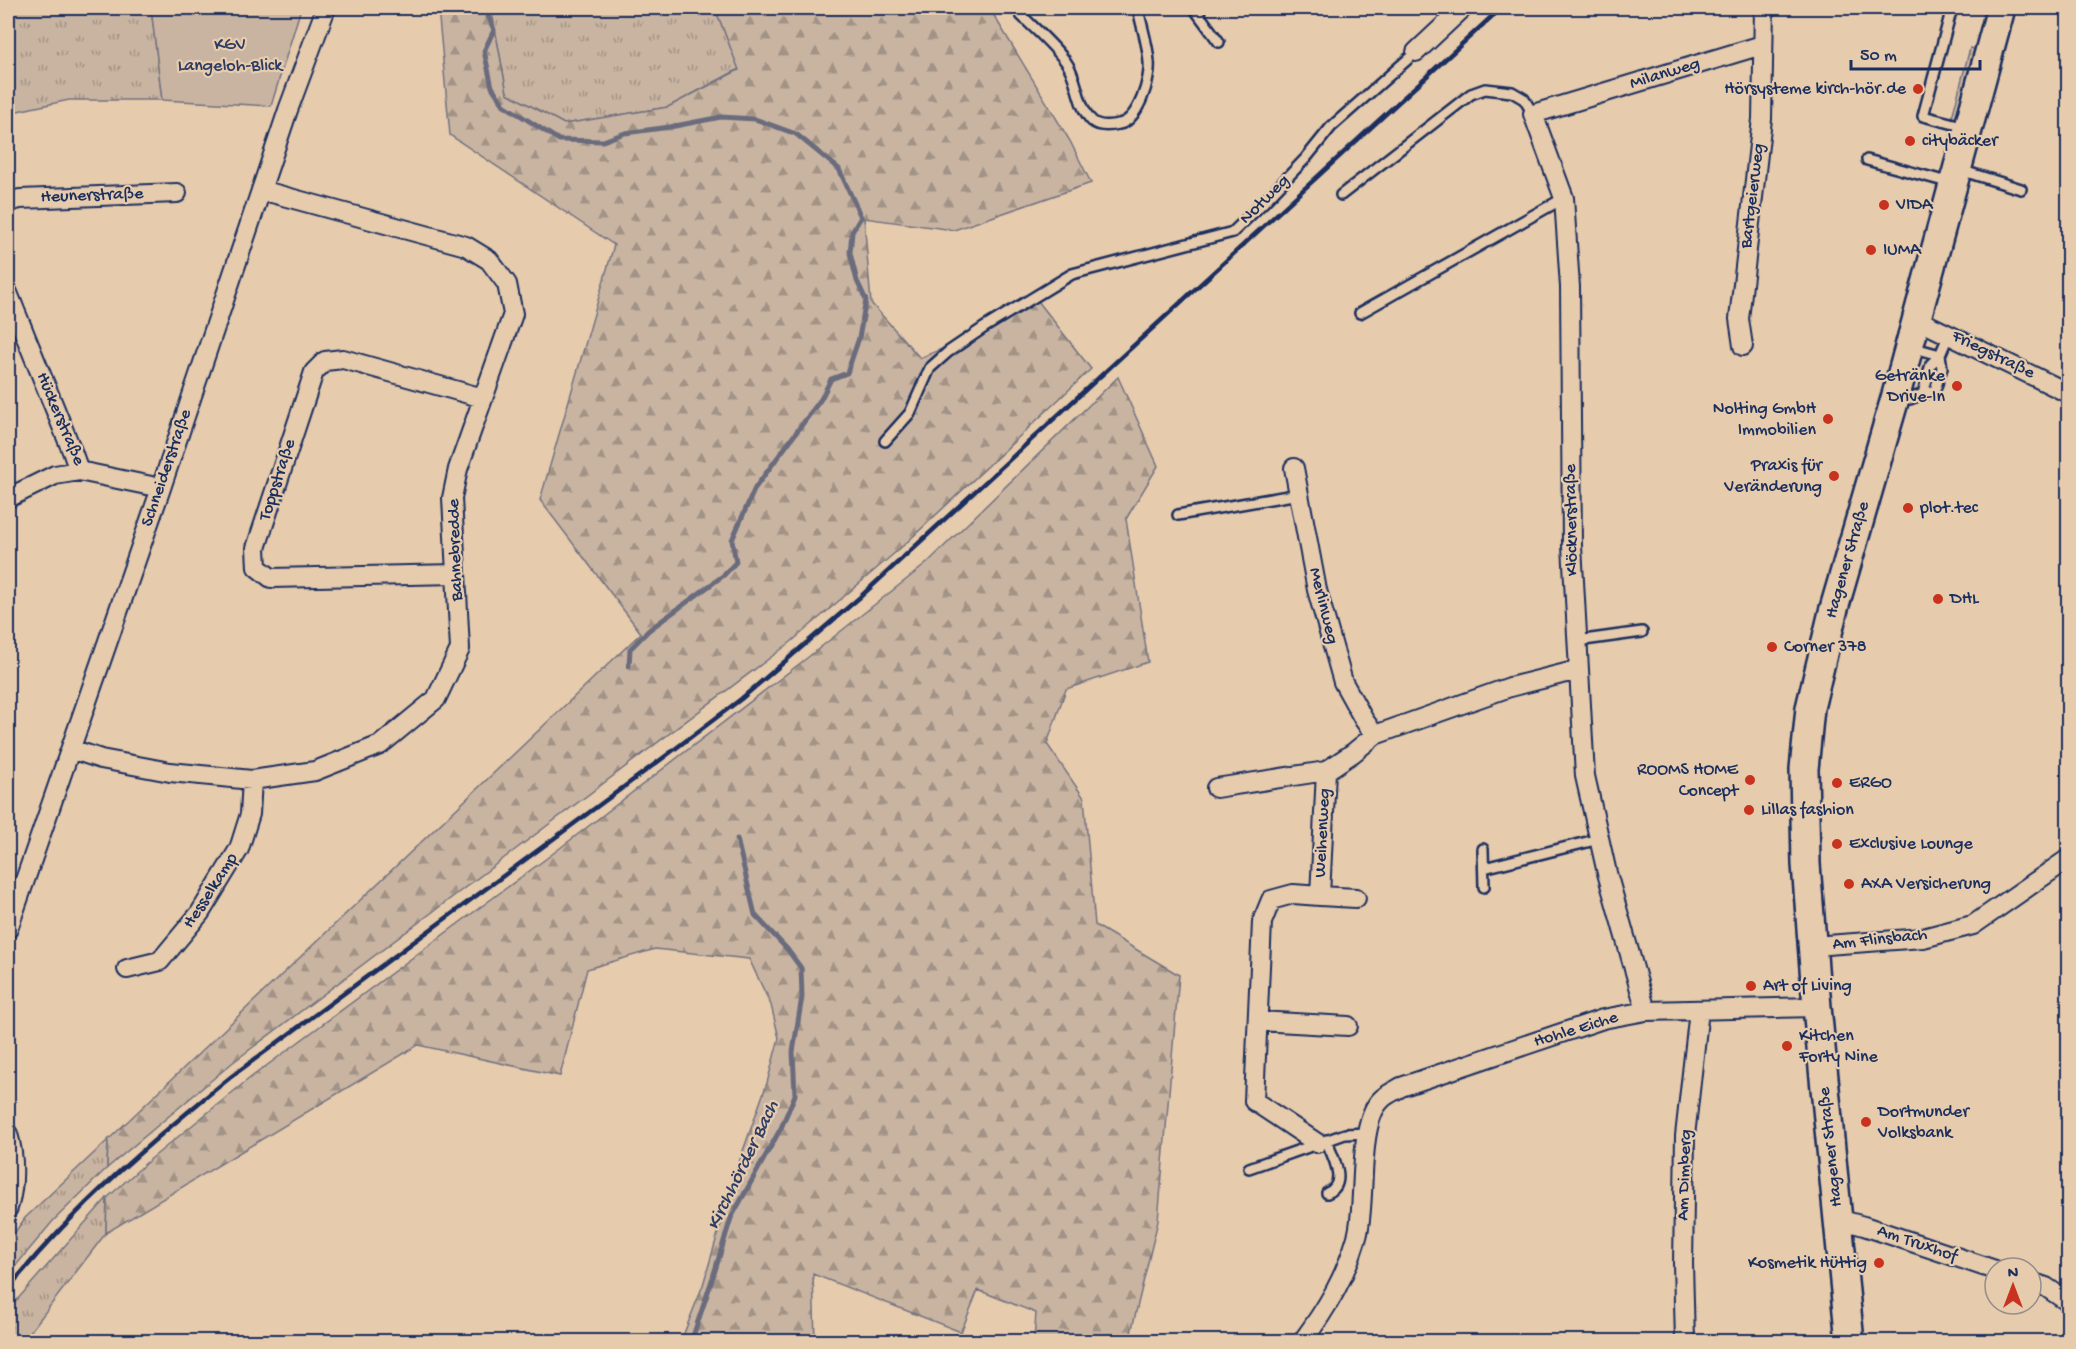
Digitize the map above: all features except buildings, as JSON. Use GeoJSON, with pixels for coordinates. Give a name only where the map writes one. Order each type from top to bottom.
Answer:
{"type":"FeatureCollection","features":[{"type":"Feature","properties":{"kind":"main road","name":"Hagener Straße"},"geometry":{"type":"LineString","coordinates":[[1850,1341],[1817,1007],[1803,815],[1804,765],[1810,708],[1836,601],[1896,395],[1968,128],[1997,8]]}},
{"type":"Feature","properties":{"kind":"street","name":"Schneiderstraße"},"geometry":{"type":"LineString","coordinates":[[8,929],[261,190],[326,8]]}},
{"type":"Feature","properties":{"kind":"street","name":"Notweg"},"geometry":{"type":"LineString","coordinates":[[1416,52],[1463,8]]}},
{"type":"Feature","properties":{"kind":"street"},"geometry":{"type":"LineString","coordinates":[[1762,45],[1764,8]]}},
{"type":"Feature","properties":{"kind":"street","name":"Milanweg"},"geometry":{"type":"LineString","coordinates":[[1533,114],[1762,45]]}},
{"type":"Feature","properties":{"kind":"street","name":"Bartgeierweg"},"geometry":{"type":"LineString","coordinates":[[1743,346],[1739,319],[1762,119],[1762,45]]}},
{"type":"Feature","properties":{"kind":"street","name":"Klöcknerstraße"},"geometry":{"type":"LineString","coordinates":[[1533,114],[1564,198],[1570,287],[1572,546],[1585,776],[1599,839],[1646,1011]]}},
{"type":"Feature","properties":{"kind":"street","name":"Bahnebredde"},"geometry":{"type":"LineString","coordinates":[[70,749],[101,759],[170,772],[252,780],[315,771],[380,745],[436,699],[460,650],[452,498],[458,469],[513,314],[507,284],[489,260],[466,246],[261,190]]}},
{"type":"Feature","properties":{"kind":"street","name":"Heunerstraße"},"geometry":{"type":"LineString","coordinates":[[8,202],[20,199],[177,193]]}},
{"type":"Feature","properties":{"kind":"street","name":"Hückerstraße"},"geometry":{"type":"LineString","coordinates":[[8,293],[15,335],[72,451],[79,471],[160,489]]}},
{"type":"Feature","properties":{"kind":"street","name":"Friegstraße"},"geometry":{"type":"LineString","coordinates":[[1916,319],[2068,393]]}},
{"type":"Feature","properties":{"kind":"street","name":"Toppstraße"},"geometry":{"type":"LineString","coordinates":[[456,574],[271,578],[257,567],[256,548],[314,372],[325,361],[343,359],[483,398]]}},
{"type":"Feature","properties":{"kind":"street","name":"Merlinweg"},"geometry":{"type":"LineString","coordinates":[[1294,468],[1317,590],[1343,682],[1375,735]]}},
{"type":"Feature","properties":{"kind":"street"},"geometry":{"type":"LineString","coordinates":[[8,498],[55,475],[79,471]]}},
{"type":"Feature","properties":{"kind":"street"},"geometry":{"type":"LineString","coordinates":[[1216,788],[1326,771],[1375,735],[1510,687],[1578,670]]}},
{"type":"Feature","properties":{"kind":"street","name":"Weihenweg"},"geometry":{"type":"LineString","coordinates":[[1320,896],[1326,771]]}},
{"type":"Feature","properties":{"kind":"street","name":"Hesselkamp"},"geometry":{"type":"LineString","coordinates":[[127,969],[160,961],[200,913],[239,849],[250,814],[252,780]]}},
{"type":"Feature","properties":{"kind":"street","name":"Am Flinsbach"},"geometry":{"type":"LineString","coordinates":[[1813,946],[1923,938],[1973,925],[2068,859]]}},
{"type":"Feature","properties":{"kind":"street","name":"Weihenweg"},"geometry":{"type":"LineString","coordinates":[[1321,1141],[1254,1101],[1262,922],[1271,900],[1293,894],[1356,898]]}},
{"type":"Feature","properties":{"kind":"street","name":"Hohle Eiche"},"geometry":{"type":"LineString","coordinates":[[1302,1341],[1337,1290],[1358,1235],[1367,1133],[1372,1115],[1381,1100],[1401,1087],[1603,1019],[1646,1011],[1817,1007]]}},
{"type":"Feature","properties":{"kind":"street","name":"Am Dimberg"},"geometry":{"type":"LineString","coordinates":[[1685,1341],[1684,1136],[1699,1010]]}},
{"type":"Feature","properties":{"kind":"street"},"geometry":{"type":"LineString","coordinates":[[1258,1021],[1348,1026]]}},
{"type":"Feature","properties":{"kind":"street"},"geometry":{"type":"LineString","coordinates":[[8,1134],[13,1156],[13,1176],[12,1196],[8,1208]]}},
{"type":"Feature","properties":{"kind":"street","name":"Am Truxhof"},"geometry":{"type":"LineString","coordinates":[[1838,1219],[1983,1266]]}},
{"type":"Feature","properties":{"kind":"street"},"geometry":{"type":"LineString","coordinates":[[2043,1286],[2068,1302]]}},
{"type":"Feature","properties":{"kind":"lane"},"geometry":{"type":"LineString","coordinates":[[1017,8],[1067,63],[1086,110],[1093,121],[1112,126],[1124,124],[1134,116],[1146,83],[1150,64],[1138,8]]}},
{"type":"Feature","properties":{"kind":"lane"},"geometry":{"type":"LineString","coordinates":[[1194,8],[1219,42]]}},
{"type":"Feature","properties":{"kind":"lane"},"geometry":{"type":"LineString","coordinates":[[1952,8],[1923,116],[1968,128]]}},
{"type":"Feature","properties":{"kind":"lane","name":"Notweg"},"geometry":{"type":"LineString","coordinates":[[885,441],[910,413],[930,368],[948,352],[985,327],[1072,274],[1233,232],[1306,158],[1331,128],[1416,52]]}},
{"type":"Feature","properties":{"kind":"lane","name":"Klöcknerstraße"},"geometry":{"type":"LineString","coordinates":[[1341,195],[1472,94],[1485,89],[1512,92],[1524,99],[1533,114]]}},
{"type":"Feature","properties":{"kind":"lane"},"geometry":{"type":"LineString","coordinates":[[1867,160],[2021,189]]}},
{"type":"Feature","properties":{"kind":"lane"},"geometry":{"type":"LineString","coordinates":[[1360,313],[1564,198]]}},
{"type":"Feature","properties":{"kind":"lane"},"geometry":{"type":"LineString","coordinates":[[1896,395],[1910,399],[1923,394],[1931,364],[1940,356],[1949,334]]}},
{"type":"Feature","properties":{"kind":"lane"},"geometry":{"type":"LineString","coordinates":[[1909,347],[1940,356]]}},
{"type":"Feature","properties":{"kind":"lane"},"geometry":{"type":"LineString","coordinates":[[1178,515],[1299,495]]}},
{"type":"Feature","properties":{"kind":"lane"},"geometry":{"type":"LineString","coordinates":[[1577,642],[1642,632]]}},
{"type":"Feature","properties":{"kind":"lane"},"geometry":{"type":"LineString","coordinates":[[1484,868],[1599,839]]}},
{"type":"Feature","properties":{"kind":"lane"},"geometry":{"type":"LineString","coordinates":[[1484,849],[1484,887]]}},
{"type":"Feature","properties":{"kind":"lane"},"geometry":{"type":"LineString","coordinates":[[1249,1168],[1321,1141],[1345,1134],[1367,1133]]}},
{"type":"Feature","properties":{"kind":"lane"},"geometry":{"type":"LineString","coordinates":[[1321,1141],[1338,1174],[1337,1184],[1327,1193]]}},
{"type":"Feature","properties":{"kind":"green space"},"geometry":{"type":"Polygon","coordinates":[[[8,8],[151,8],[162,100],[69,100],[8,113],[8,8]]]}},
{"type":"Feature","properties":{"kind":"green space","name":"KGV Langeloh-Blick"},"geometry":{"type":"Polygon","coordinates":[[[151,8],[301,8],[271,106],[162,100],[151,8]]]}},
{"type":"Feature","properties":{"kind":"green space"},"geometry":{"type":"Polygon","coordinates":[[[438,8],[491,8],[507,93],[564,124],[668,107],[739,70],[715,8],[992,8],[993,14],[1070,141],[1091,183],[954,230],[864,218],[871,303],[920,358],[985,331],[1038,301],[1091,369],[904,545],[791,642],[232,1063],[107,1168],[108,1140],[641,633],[540,500],[614,245],[450,135],[438,8]]]}},
{"type":"Feature","properties":{"kind":"green space"},"geometry":{"type":"Polygon","coordinates":[[[491,8],[715,8],[739,69],[668,107],[564,124],[507,93],[491,8]]]}},
{"type":"Feature","properties":{"kind":"green space"},"geometry":{"type":"Polygon","coordinates":[[[1970,48],[1978,50],[1958,120],[1952,117],[1970,48]]]}},
{"type":"Feature","properties":{"kind":"green space"},"geometry":{"type":"Polygon","coordinates":[[[1118,377],[1158,466],[1126,519],[1148,662],[1066,689],[1047,744],[1084,798],[1095,925],[1179,975],[1158,1221],[1129,1341],[1034,1341],[1036,1313],[978,1290],[961,1332],[813,1274],[815,1341],[681,1341],[703,1285],[737,1168],[767,1083],[779,1038],[771,1005],[749,959],[655,949],[587,969],[560,1076],[418,1045],[106,1233],[107,1198],[146,1163],[250,1078],[551,855],[926,564],[1118,377]]]}},
{"type":"Feature","properties":{"kind":"green space"},"geometry":{"type":"Polygon","coordinates":[[[108,1140],[107,1168],[53,1221],[8,1275],[8,1242],[25,1218],[108,1140]]]}},
{"type":"Feature","properties":{"kind":"green space"},"geometry":{"type":"Polygon","coordinates":[[[107,1198],[106,1233],[23,1341],[8,1342],[8,1310],[107,1198]]]}},
{"type":"Feature","properties":{"kind":"waterway","name":"Kirchhörder Bach"},"geometry":{"type":"LineString","coordinates":[[485,8],[494,30],[484,51],[492,87],[504,105],[559,140],[603,141],[625,133],[721,117],[755,119],[796,134],[839,169],[861,217],[852,232],[850,253],[857,281],[866,300],[859,338],[847,373],[831,379],[821,399],[755,488],[732,540],[736,562],[724,575],[649,630],[630,649],[629,666]]}},
{"type":"Feature","properties":{"kind":"waterway","name":"Kirchhörder Bach"},"geometry":{"type":"LineString","coordinates":[[691,1342],[731,1218],[781,1128],[795,1095],[793,1052],[802,997],[801,968],[787,949],[755,915],[737,839]]}},
{"type":"Feature","properties":{"kind":"railway"},"geometry":{"type":"LineString","coordinates":[[8,1289],[86,1203],[202,1100],[741,699],[859,598],[1501,8]]}},
{"type":"Feature","properties":{"kind":"place","name":"Hörsysteme kirch-hör.de"},"geometry":{"type":"Point","coordinates":[1918,89]}},
{"type":"Feature","properties":{"kind":"place","name":"citybäcker"},"geometry":{"type":"Point","coordinates":[1910,141]}},
{"type":"Feature","properties":{"kind":"place","name":"VIDA"},"geometry":{"type":"Point","coordinates":[1884,205]}},
{"type":"Feature","properties":{"kind":"place","name":"IUMA"},"geometry":{"type":"Point","coordinates":[1871,250]}},
{"type":"Feature","properties":{"kind":"place","name":"Getränke Drive-In"},"geometry":{"type":"Point","coordinates":[1957,386]}},
{"type":"Feature","properties":{"kind":"place","name":"Nolting GmbH Immobilien"},"geometry":{"type":"Point","coordinates":[1828,419]}},
{"type":"Feature","properties":{"kind":"place","name":"Praxis für Veränderung"},"geometry":{"type":"Point","coordinates":[1834,476]}},
{"type":"Feature","properties":{"kind":"place","name":"plot.tec"},"geometry":{"type":"Point","coordinates":[1908,508]}},
{"type":"Feature","properties":{"kind":"place","name":"DHL"},"geometry":{"type":"Point","coordinates":[1938,599]}},
{"type":"Feature","properties":{"kind":"place","name":"Corner 378"},"geometry":{"type":"Point","coordinates":[1772,647]}},
{"type":"Feature","properties":{"kind":"place","name":"ROOMS HOME Concept"},"geometry":{"type":"Point","coordinates":[1750,780]}},
{"type":"Feature","properties":{"kind":"place","name":"ERGO"},"geometry":{"type":"Point","coordinates":[1837,783]}},
{"type":"Feature","properties":{"kind":"place","name":"Lillas fashion"},"geometry":{"type":"Point","coordinates":[1749,810]}},
{"type":"Feature","properties":{"kind":"place","name":"Exclusive Lounge"},"geometry":{"type":"Point","coordinates":[1837,844]}},
{"type":"Feature","properties":{"kind":"place","name":"AXA Versicherung"},"geometry":{"type":"Point","coordinates":[1849,884]}},
{"type":"Feature","properties":{"kind":"place","name":"Art of Living"},"geometry":{"type":"Point","coordinates":[1751,986]}},
{"type":"Feature","properties":{"kind":"place","name":"Kitchen Forty Nine"},"geometry":{"type":"Point","coordinates":[1787,1046]}},
{"type":"Feature","properties":{"kind":"place","name":"Dortmunder Volksbank"},"geometry":{"type":"Point","coordinates":[1866,1122]}},
{"type":"Feature","properties":{"kind":"place","name":"Kosmetik Hüttig"},"geometry":{"type":"Point","coordinates":[1879,1263]}}]}
